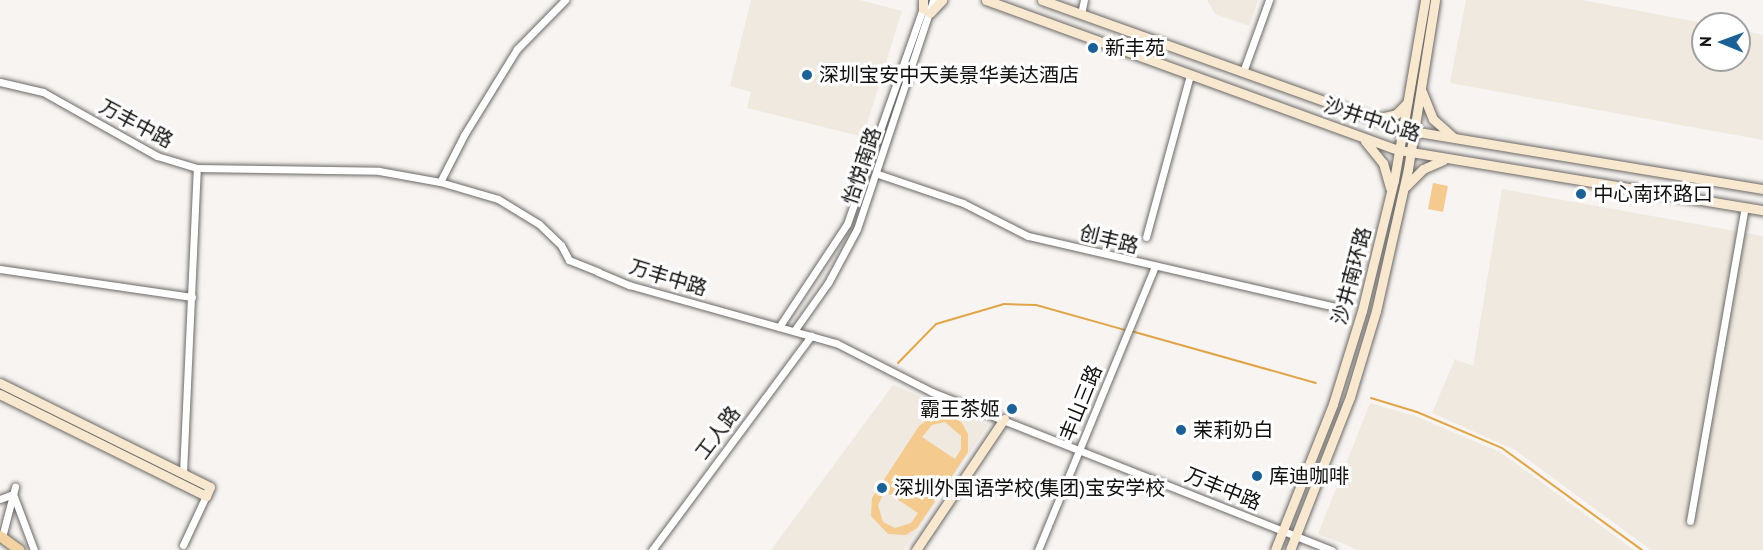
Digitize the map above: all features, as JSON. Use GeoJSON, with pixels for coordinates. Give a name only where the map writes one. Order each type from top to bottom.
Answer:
{"type":"FeatureCollection","features":[{"type":"Feature","properties":{"kind":"main road"},"geometry":{"type":"LineString","coordinates":[[0,540],[19,550]]}},
{"type":"Feature","properties":{"kind":"street"},"geometry":{"type":"LineString","coordinates":[[440,182],[464,135],[517,49],[565,0]]}},
{"type":"Feature","properties":{"kind":"street","name":"怡悦南路"},"geometry":{"type":"LineString","coordinates":[[779,327],[847,224],[925,6],[933,0]]}},
{"type":"Feature","properties":{"kind":"street"},"geometry":{"type":"LineString","coordinates":[[925,6],[942,0]]}},
{"type":"Feature","properties":{"kind":"street","name":"沙井中心路"},"geometry":{"type":"LineString","coordinates":[[986,0],[1410,153],[1763,210]]}},
{"type":"Feature","properties":{"kind":"street","name":"沙井中心路"},"geometry":{"type":"LineString","coordinates":[[1042,0],[1403,130],[1763,189]]}},
{"type":"Feature","properties":{"kind":"street"},"geometry":{"type":"LineString","coordinates":[[1081,14],[1084,0]]}},
{"type":"Feature","properties":{"kind":"street"},"geometry":{"type":"LineString","coordinates":[[1243,72],[1269,0]]}},
{"type":"Feature","properties":{"kind":"street","name":"沙井南环路"},"geometry":{"type":"LineString","coordinates":[[1275,550],[1342,377],[1383,227],[1403,130],[1425,0]]}},
{"type":"Feature","properties":{"kind":"street","name":"沙井南环路"},"geometry":{"type":"LineString","coordinates":[[1290,550],[1357,375],[1395,231],[1436,0]]}},
{"type":"Feature","properties":{"kind":"street","name":"怡悦南路"},"geometry":{"type":"LineString","coordinates":[[794,332],[833,274],[857,229],[878,174],[925,6]]}},
{"type":"Feature","properties":{"kind":"street"},"geometry":{"type":"LineString","coordinates":[[1146,237],[1190,75]]}},
{"type":"Feature","properties":{"kind":"street","name":"万丰中路"},"geometry":{"type":"LineString","coordinates":[[0,82],[42,92],[157,156],[197,168],[341,168],[440,182],[520,210],[553,237],[569,260],[598,273],[629,285],[845,347],[932,392],[1332,550]]}},
{"type":"Feature","properties":{"kind":"street"},"geometry":{"type":"LineString","coordinates":[[1422,83],[1433,119],[1444,132],[1462,141]]}},
{"type":"Feature","properties":{"kind":"street"},"geometry":{"type":"LineString","coordinates":[[1371,118],[1396,114],[1408,101]]}},
{"type":"Feature","properties":{"kind":"street"},"geometry":{"type":"LineString","coordinates":[[1355,135],[1381,158],[1390,197]]}},
{"type":"Feature","properties":{"kind":"street"},"geometry":{"type":"LineString","coordinates":[[1403,190],[1423,169],[1448,159]]}},
{"type":"Feature","properties":{"kind":"street"},"geometry":{"type":"LineString","coordinates":[[183,473],[197,168]]}},
{"type":"Feature","properties":{"kind":"street","name":"创丰路"},"geometry":{"type":"LineString","coordinates":[[878,174],[963,203],[1028,236],[1154,268],[1341,308]]}},
{"type":"Feature","properties":{"kind":"street"},"geometry":{"type":"LineString","coordinates":[[1690,520],[1745,207]]}},
{"type":"Feature","properties":{"kind":"street"},"geometry":{"type":"LineString","coordinates":[[1383,227],[1391,223],[1395,231]]}},
{"type":"Feature","properties":{"kind":"street"},"geometry":{"type":"LineString","coordinates":[[0,268],[192,297]]}},
{"type":"Feature","properties":{"kind":"street","name":"丰山三路"},"geometry":{"type":"LineString","coordinates":[[1038,550],[1154,268]]}},
{"type":"Feature","properties":{"kind":"street","name":"工人路"},"geometry":{"type":"LineString","coordinates":[[652,550],[811,336]]}},
{"type":"Feature","properties":{"kind":"street"},"geometry":{"type":"LineString","coordinates":[[0,382],[183,473],[208,491]]}},
{"type":"Feature","properties":{"kind":"street"},"geometry":{"type":"LineString","coordinates":[[0,394],[208,491]]}},
{"type":"Feature","properties":{"kind":"street"},"geometry":{"type":"LineString","coordinates":[[916,550],[1004,419]]}},
{"type":"Feature","properties":{"kind":"street"},"geometry":{"type":"LineString","coordinates":[[0,499],[14,490]]}},
{"type":"Feature","properties":{"kind":"street"},"geometry":{"type":"LineString","coordinates":[[0,540],[14,490]]}},
{"type":"Feature","properties":{"kind":"street"},"geometry":{"type":"LineString","coordinates":[[14,490],[34,550]]}},
{"type":"Feature","properties":{"kind":"street"},"geometry":{"type":"LineString","coordinates":[[183,545],[208,491]]}},
{"type":"Feature","properties":{"kind":"shaded area","name":"深圳宝安中天美景华美达酒店"},"geometry":{"type":"Polygon","coordinates":[[[751,0],[859,0],[902,11],[863,137],[747,108],[751,92],[730,86],[751,0]]]}},
{"type":"Feature","properties":{"kind":"shaded area"},"geometry":{"type":"Polygon","coordinates":[[[1207,0],[1258,0],[1249,26],[1215,14],[1207,0]]]}},
{"type":"Feature","properties":{"kind":"shaded area"},"geometry":{"type":"Polygon","coordinates":[[[1466,0],[1582,0],[1691,21],[1691,72],[1751,72],[1751,32],[1763,35],[1763,140],[1450,83],[1466,0]]]}},
{"type":"Feature","properties":{"kind":"shaded area"},"geometry":{"type":"Polygon","coordinates":[[[1433,183],[1448,186],[1443,212],[1428,209],[1433,183]]]}},
{"type":"Feature","properties":{"kind":"shaded area"},"geometry":{"type":"Polygon","coordinates":[[[1502,189],[1763,236],[1763,550],[1651,550],[1515,450],[1432,413],[1455,359],[1473,366],[1502,189]]]}},
{"type":"Feature","properties":{"kind":"shaded area","name":"深圳外国语学校(集团)宝安学校"},"geometry":{"type":"Polygon","coordinates":[[[893,385],[988,425],[904,550],[771,550],[893,385]]]}},
{"type":"Feature","properties":{"kind":"shaded area"},"geometry":{"type":"Polygon","coordinates":[[[1370,403],[1415,416],[1500,452],[1634,550],[1359,550],[1318,534],[1370,403]]]}},
{"type":"Feature","properties":{"kind":"shaded area"},"geometry":{"type":"Polygon","coordinates":[[[934,415],[952,416],[962,423],[968,434],[968,452],[917,528],[906,535],[888,534],[871,516],[872,498],[919,426],[934,415]],[[945,422],[932,425],[922,437],[955,459],[961,449],[961,436],[945,422]],[[885,491],[878,505],[883,522],[895,528],[911,523],[918,513],[885,491]]]}},
{"type":"Feature","properties":{"kind":"waterway"},"geometry":{"type":"LineString","coordinates":[[898,363],[936,324],[1004,304],[1036,305],[1125,330]]}},
{"type":"Feature","properties":{"kind":"waterway"},"geometry":{"type":"LineString","coordinates":[[1131,331],[1316,383]]}},
{"type":"Feature","properties":{"kind":"waterway"},"geometry":{"type":"LineString","coordinates":[[1371,398],[1417,412],[1502,448],[1642,550]]}},
{"type":"Feature","properties":{"kind":"place","name":"新丰苑"},"geometry":{"type":"Point","coordinates":[1093,48]}},
{"type":"Feature","properties":{"kind":"place","name":"深圳宝安中天美景华美达酒店"},"geometry":{"type":"Point","coordinates":[807,75]}},
{"type":"Feature","properties":{"kind":"place","name":"中心南环路口"},"geometry":{"type":"Point","coordinates":[1581,194]}},
{"type":"Feature","properties":{"kind":"place","name":"霸王茶姬"},"geometry":{"type":"Point","coordinates":[1012,409]}},
{"type":"Feature","properties":{"kind":"place","name":"茉莉奶白"},"geometry":{"type":"Point","coordinates":[1181,430]}},
{"type":"Feature","properties":{"kind":"place","name":"库迪咖啡"},"geometry":{"type":"Point","coordinates":[1257,476]}},
{"type":"Feature","properties":{"kind":"place","name":"深圳外国语学校(集团)宝安学校"},"geometry":{"type":"Point","coordinates":[882,488]}}]}
